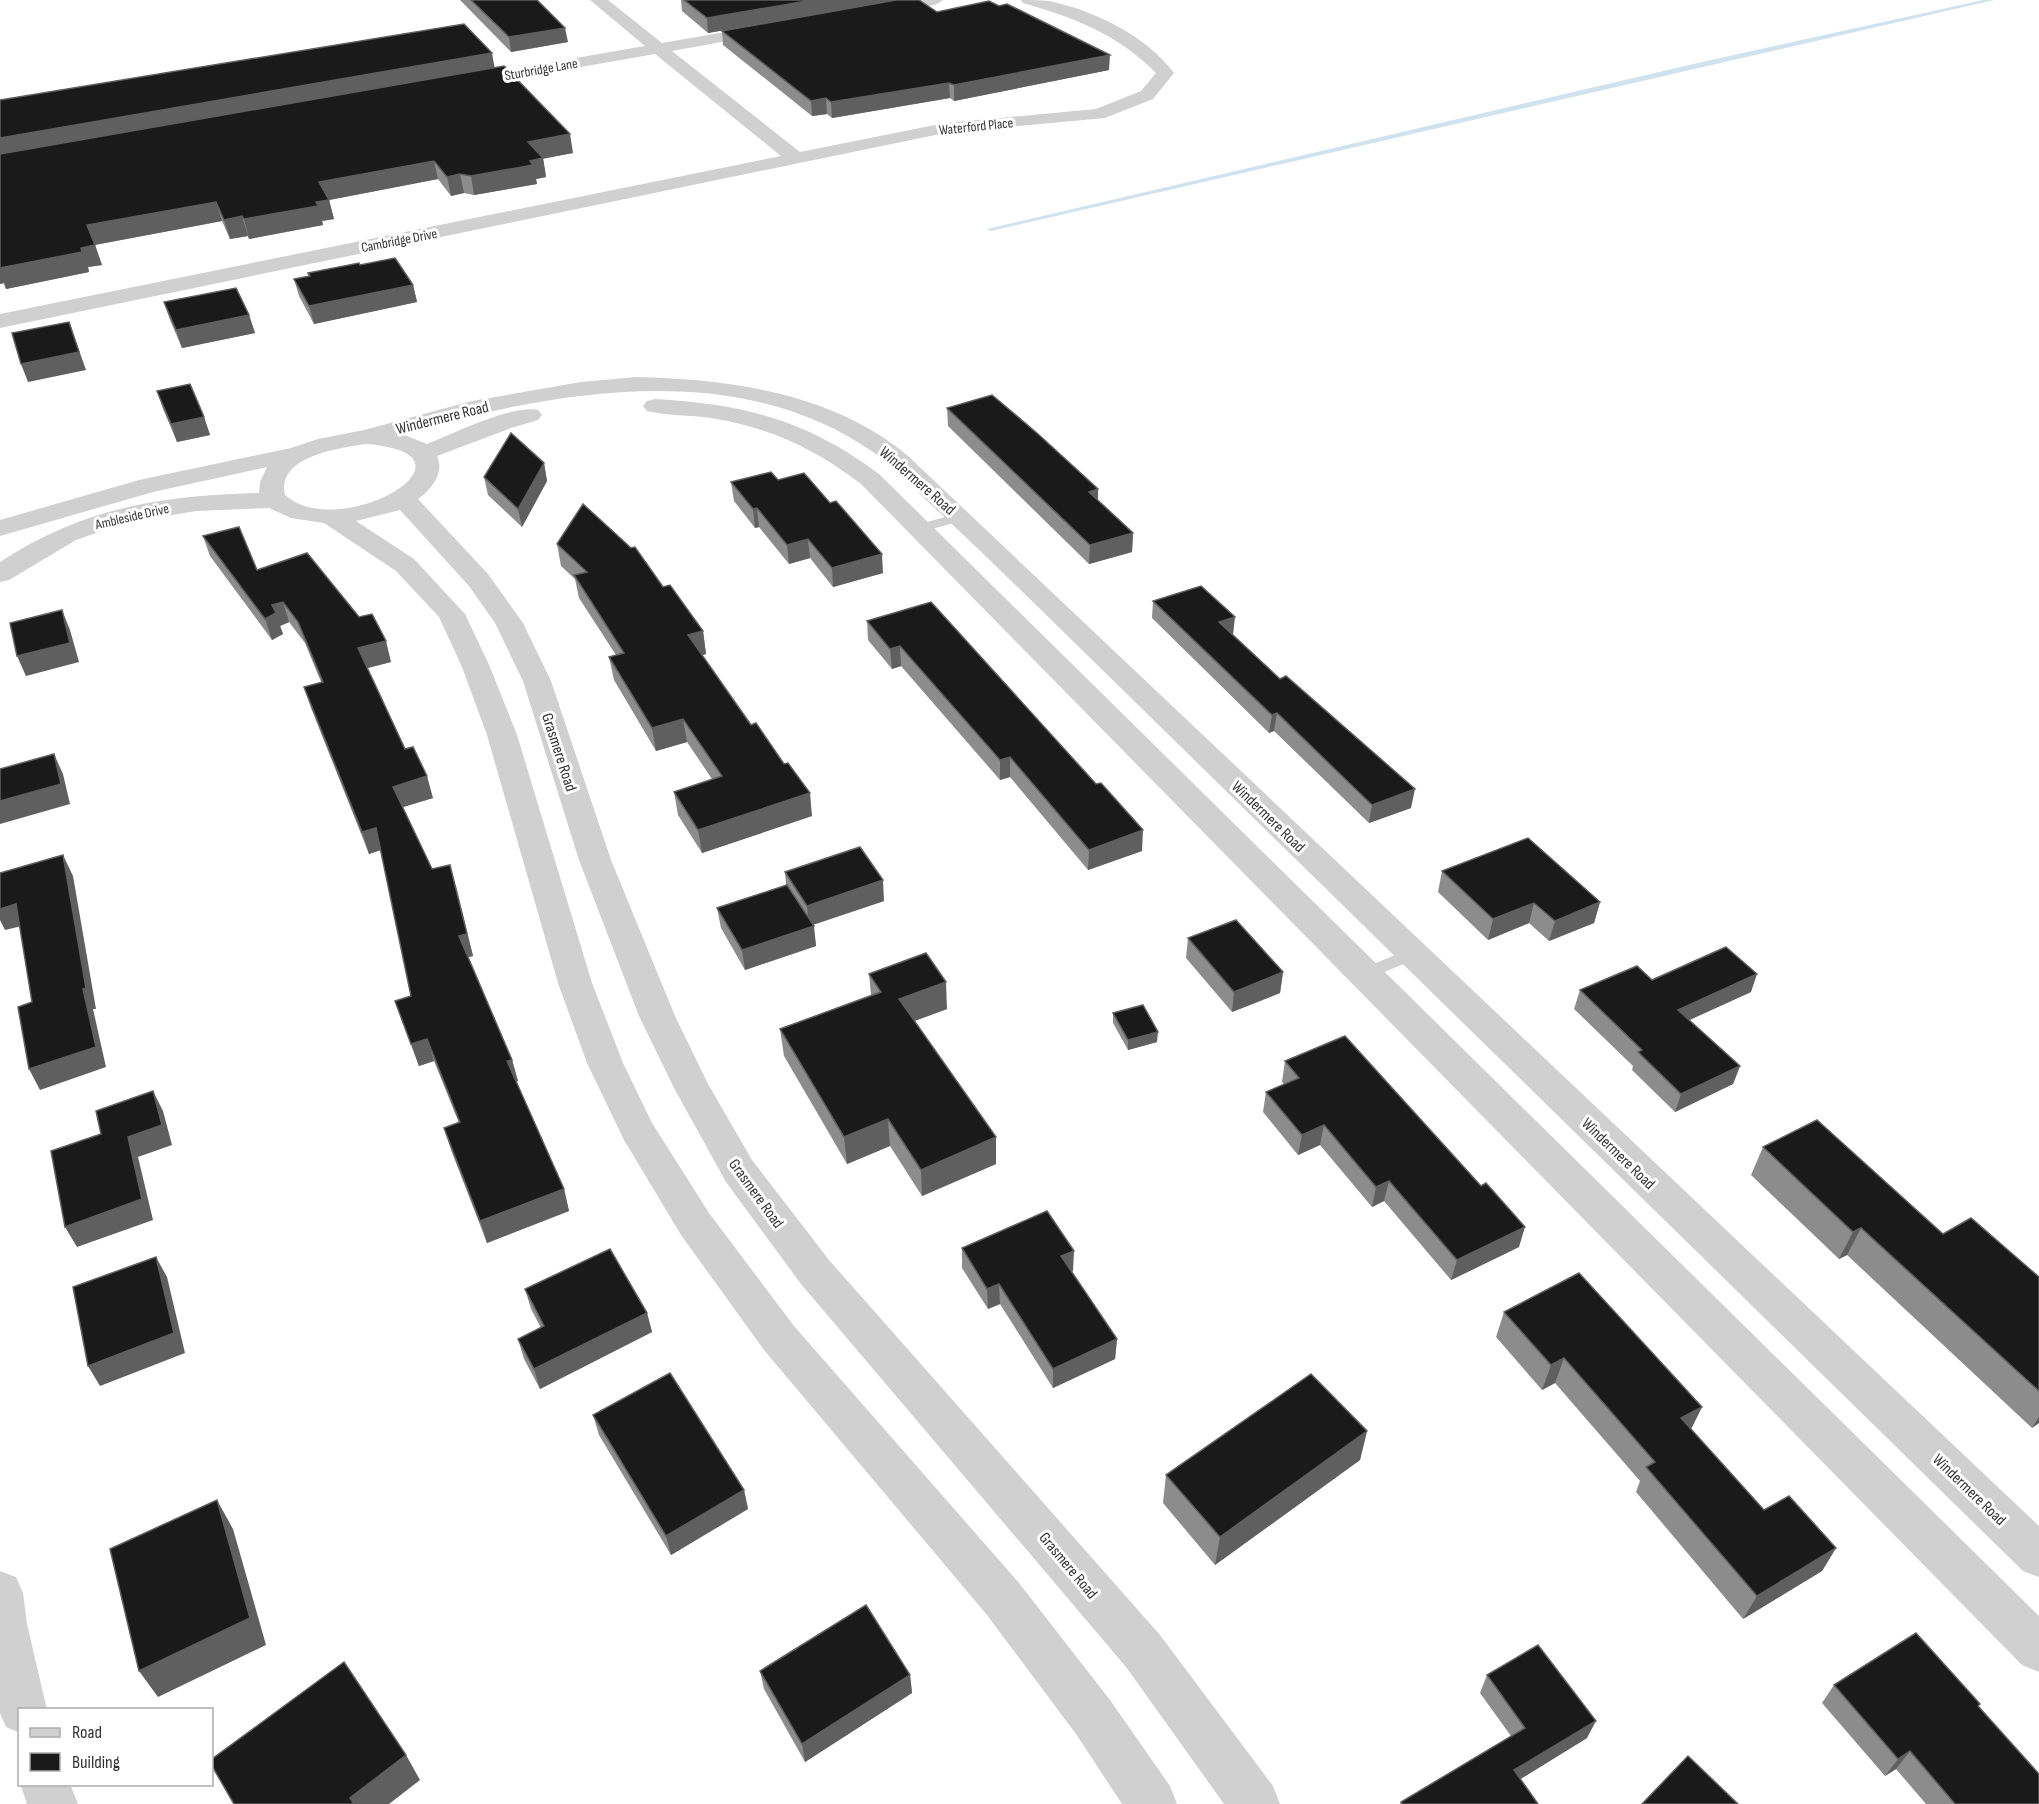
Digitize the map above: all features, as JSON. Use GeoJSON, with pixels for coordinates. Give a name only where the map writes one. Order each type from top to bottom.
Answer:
{"type":"FeatureCollection","features":[{"type":"Feature","properties":{"kind":"street"},"geometry":{"type":"LineString","coordinates":[[598,0],[797,159]]}},
{"type":"Feature","properties":{"kind":"street"},"geometry":{"type":"LineString","coordinates":[[862,12],[935,0]]}},
{"type":"Feature","properties":{"kind":"street","name":"Waterford Place"},"geometry":{"type":"LineString","coordinates":[[797,159],[945,128],[1099,114],[1147,95],[1165,73],[1150,56],[1106,27],[1084,16],[1029,0]]}},
{"type":"Feature","properties":{"kind":"street"},"geometry":{"type":"LineString","coordinates":[[657,48],[784,26]]}},
{"type":"Feature","properties":{"kind":"street","name":"Sturbridge Lane"},"geometry":{"type":"LineString","coordinates":[[446,86],[657,48]]}},
{"type":"Feature","properties":{"kind":"street","name":"Cambridge Drive"},"geometry":{"type":"LineString","coordinates":[[0,321],[797,159]]}},
{"type":"Feature","properties":{"kind":"street","name":"Windermere Road"},"geometry":{"type":"LineString","coordinates":[[366,437],[452,413],[560,392],[635,384],[716,386],[758,394],[802,408],[877,444],[907,467],[960,517],[2039,1556]]}},
{"type":"Feature","properties":{"kind":"street","name":"Windermere Road"},"geometry":{"type":"LineString","coordinates":[[423,453],[460,441],[512,419],[554,410],[602,405],[692,407],[747,418],[786,430],[832,451],[870,479],[2039,1649]]}},
{"type":"Feature","properties":{"kind":"street"},"geometry":{"type":"LineString","coordinates":[[366,437],[410,444],[423,453],[428,463],[427,475],[419,487],[404,498],[357,514],[331,516],[308,514],[289,509],[276,500],[271,489],[273,477],[282,465],[319,445],[366,437]]}},
{"type":"Feature","properties":{"kind":"street"},"geometry":{"type":"LineString","coordinates":[[0,528],[101,498],[195,474],[299,454]]}},
{"type":"Feature","properties":{"kind":"street","name":"Grasmere Road"},"geometry":{"type":"LineString","coordinates":[[404,498],[414,512],[479,580],[509,623],[537,681],[595,860],[657,1016],[692,1088],[739,1171],[815,1272],[1143,1651],[1255,1804]]}},
{"type":"Feature","properties":{"kind":"street","name":"Ambleside Drive"},"geometry":{"type":"LineString","coordinates":[[0,574],[68,533],[103,521],[154,508],[195,503],[276,500]]}},
{"type":"Feature","properties":{"kind":"street"},"geometry":{"type":"LineString","coordinates":[[331,516],[405,566],[424,583],[450,614],[476,667],[502,735],[575,983],[605,1063],[637,1130],[695,1224],[779,1338],[1003,1599],[1093,1717],[1152,1804]]}},
{"type":"Feature","properties":{"kind":"street"},"geometry":{"type":"LineString","coordinates":[[0,1593],[4,1624],[23,1708]]}},
{"type":"Feature","properties":{"kind":"street"},"geometry":{"type":"LineString","coordinates":[[44,1786],[53,1804]]}},
{"type":"Feature","properties":{"kind":"lane"},"geometry":{"type":"LineString","coordinates":[[921,528],[960,517]]}},
{"type":"Feature","properties":{"kind":"lane"},"geometry":{"type":"LineString","coordinates":[[1365,974],[1412,954]]}},
{"type":"Feature","properties":{"kind":"building"},"geometry":{"type":"Polygon","coordinates":[[[471,0],[537,0],[565,28],[509,37],[471,0]]]}},
{"type":"Feature","properties":{"kind":"building"},"geometry":{"type":"Polygon","coordinates":[[[684,0],[813,0],[707,18],[684,0]]]}},
{"type":"Feature","properties":{"kind":"building"},"geometry":{"type":"Polygon","coordinates":[[[896,0],[919,0],[937,12],[989,1],[999,6],[1007,4],[1110,55],[954,85],[949,83],[831,102],[826,98],[811,101],[722,31],[896,0]]]}},
{"type":"Feature","properties":{"kind":"building"},"geometry":{"type":"Polygon","coordinates":[[[464,24],[492,53],[0,138],[0,100],[464,24]]]}},
{"type":"Feature","properties":{"kind":"building"},"geometry":{"type":"Polygon","coordinates":[[[504,66],[570,134],[528,142],[543,158],[530,161],[533,165],[471,176],[460,174],[447,177],[434,161],[319,182],[329,200],[316,202],[318,206],[244,219],[242,216],[224,220],[216,202],[87,225],[95,245],[81,248],[82,252],[0,268],[0,154],[504,66]]]}},
{"type":"Feature","properties":{"kind":"building"},"geometry":{"type":"Polygon","coordinates":[[[395,258],[413,285],[309,306],[294,279],[310,276],[308,273],[395,258]]]}},
{"type":"Feature","properties":{"kind":"building"},"geometry":{"type":"Polygon","coordinates":[[[236,288],[249,315],[176,330],[164,302],[236,288]]]}},
{"type":"Feature","properties":{"kind":"building"},"geometry":{"type":"Polygon","coordinates":[[[69,322],[79,352],[21,364],[12,333],[69,322]]]}},
{"type":"Feature","properties":{"kind":"building"},"geometry":{"type":"Polygon","coordinates":[[[190,384],[204,417],[171,424],[157,391],[190,384]]]}},
{"type":"Feature","properties":{"kind":"building"},"geometry":{"type":"Polygon","coordinates":[[[992,395],[1098,489],[1089,492],[1133,533],[1090,545],[947,408],[992,395]]]}},
{"type":"Feature","properties":{"kind":"building"},"geometry":{"type":"Polygon","coordinates":[[[511,433],[544,463],[518,509],[484,477],[511,433]]]}},
{"type":"Feature","properties":{"kind":"building"},"geometry":{"type":"Polygon","coordinates":[[[771,472],[778,480],[804,473],[830,503],[836,501],[882,554],[832,568],[808,539],[787,545],[757,508],[753,509],[731,482],[771,472]]]}},
{"type":"Feature","properties":{"kind":"building"},"geometry":{"type":"Polygon","coordinates":[[[583,504],[631,548],[635,547],[663,587],[670,585],[703,631],[688,635],[751,725],[756,723],[784,764],[788,763],[810,793],[698,830],[674,792],[722,776],[683,719],[652,728],[609,657],[624,653],[574,575],[587,572],[557,544],[583,504]]]}},
{"type":"Feature","properties":{"kind":"building"},"geometry":{"type":"Polygon","coordinates":[[[239,527],[257,570],[307,553],[359,617],[372,614],[386,641],[358,648],[405,749],[413,747],[427,776],[393,787],[432,869],[450,865],[467,934],[459,936],[512,1060],[507,1061],[564,1189],[480,1221],[444,1128],[460,1122],[427,1039],[411,1044],[395,1001],[411,996],[376,828],[362,832],[304,687],[323,682],[298,622],[283,602],[272,605],[276,613],[265,619],[203,536],[239,527]]]}},
{"type":"Feature","properties":{"kind":"building"},"geometry":{"type":"Polygon","coordinates":[[[1201,586],[1235,617],[1219,622],[1280,679],[1286,676],[1415,789],[1372,805],[1277,713],[1272,715],[1153,601],[1201,586]]]}},
{"type":"Feature","properties":{"kind":"building"},"geometry":{"type":"Polygon","coordinates":[[[931,602],[1096,784],[1101,783],[1143,830],[1089,850],[1010,757],[1000,760],[900,646],[890,649],[867,621],[931,602]]]}},
{"type":"Feature","properties":{"kind":"building"},"geometry":{"type":"Polygon","coordinates":[[[62,610],[70,643],[17,656],[10,623],[62,610]]]}},
{"type":"Feature","properties":{"kind":"building"},"geometry":{"type":"Polygon","coordinates":[[[54,754],[61,784],[0,801],[0,769],[54,754]]]}},
{"type":"Feature","properties":{"kind":"building"},"geometry":{"type":"Polygon","coordinates":[[[1528,838],[1600,902],[1555,921],[1534,903],[1493,919],[1442,871],[1528,838]]]}},
{"type":"Feature","properties":{"kind":"building"},"geometry":{"type":"Polygon","coordinates":[[[860,847],[883,880],[807,906],[785,872],[860,847]]]}},
{"type":"Feature","properties":{"kind":"building"},"geometry":{"type":"Polygon","coordinates":[[[63,855],[86,988],[83,989],[96,1047],[29,1069],[18,1007],[32,1002],[16,904],[0,909],[0,873],[63,855]]]}},
{"type":"Feature","properties":{"kind":"building"},"geometry":{"type":"Polygon","coordinates":[[[787,885],[814,926],[742,950],[717,908],[787,885]]]}},
{"type":"Feature","properties":{"kind":"building"},"geometry":{"type":"Polygon","coordinates":[[[1236,920],[1283,972],[1234,992],[1188,938],[1236,920]]]}},
{"type":"Feature","properties":{"kind":"building"},"geometry":{"type":"Polygon","coordinates":[[[1726,947],[1757,974],[1678,1010],[1740,1066],[1681,1094],[1638,1052],[1642,1050],[1580,990],[1637,966],[1652,980],[1726,947]]]}},
{"type":"Feature","properties":{"kind":"building"},"geometry":{"type":"Polygon","coordinates":[[[926,953],[946,982],[899,999],[996,1137],[921,1170],[888,1119],[844,1137],[780,1029],[881,992],[869,974],[926,953]]]}},
{"type":"Feature","properties":{"kind":"building"},"geometry":{"type":"Polygon","coordinates":[[[1143,1005],[1158,1032],[1128,1040],[1113,1013],[1143,1005]]]}},
{"type":"Feature","properties":{"kind":"building"},"geometry":{"type":"Polygon","coordinates":[[[1345,1036],[1481,1186],[1486,1183],[1525,1227],[1457,1260],[1389,1181],[1376,1187],[1324,1125],[1302,1135],[1266,1092],[1299,1078],[1285,1061],[1345,1036]]]}},
{"type":"Feature","properties":{"kind":"building"},"geometry":{"type":"Polygon","coordinates":[[[153,1091],[162,1125],[128,1137],[142,1199],[65,1227],[51,1151],[101,1134],[96,1111],[153,1091]]]}},
{"type":"Feature","properties":{"kind":"building"},"geometry":{"type":"Polygon","coordinates":[[[1817,1120],[1943,1234],[1971,1218],[2039,1277],[2039,1391],[1861,1228],[1853,1232],[1763,1147],[1817,1120]]]}},
{"type":"Feature","properties":{"kind":"building"},"geometry":{"type":"Polygon","coordinates":[[[1047,1211],[1074,1251],[1061,1256],[1117,1339],[1053,1369],[999,1284],[987,1289],[962,1248],[1047,1211]]]}},
{"type":"Feature","properties":{"kind":"building"},"geometry":{"type":"Polygon","coordinates":[[[610,1249],[647,1313],[534,1369],[518,1339],[544,1326],[525,1289],[610,1249]]]}},
{"type":"Feature","properties":{"kind":"building"},"geometry":{"type":"Polygon","coordinates":[[[156,1257],[174,1333],[88,1366],[73,1287],[156,1257]]]}},
{"type":"Feature","properties":{"kind":"building"},"geometry":{"type":"Polygon","coordinates":[[[1579,1273],[1702,1407],[1681,1418],[1764,1510],[1789,1496],[1836,1548],[1757,1596],[1646,1467],[1655,1462],[1564,1358],[1551,1365],[1504,1312],[1579,1273]]]}},
{"type":"Feature","properties":{"kind":"building"},"geometry":{"type":"Polygon","coordinates":[[[670,1373],[744,1490],[666,1536],[593,1415],[670,1373]]]}},
{"type":"Feature","properties":{"kind":"building"},"geometry":{"type":"Polygon","coordinates":[[[1311,1374],[1367,1431],[1220,1537],[1166,1475],[1311,1374]]]}},
{"type":"Feature","properties":{"kind":"building"},"geometry":{"type":"Polygon","coordinates":[[[217,1500],[250,1618],[139,1671],[110,1549],[217,1500]]]}},
{"type":"Feature","properties":{"kind":"building"},"geometry":{"type":"Polygon","coordinates":[[[866,1605],[910,1675],[802,1744],[760,1671],[866,1605]]]}},
{"type":"Feature","properties":{"kind":"building"},"geometry":{"type":"Polygon","coordinates":[[[1916,1633],[2039,1774],[2039,1804],[1955,1804],[1910,1751],[1898,1759],[1834,1685],[1916,1633]]]}},
{"type":"Feature","properties":{"kind":"building"},"geometry":{"type":"Polygon","coordinates":[[[1538,1645],[1596,1721],[1514,1770],[1538,1804],[1402,1804],[1401,1802],[1525,1728],[1487,1675],[1538,1645]]]}},
{"type":"Feature","properties":{"kind":"building"},"geometry":{"type":"Polygon","coordinates":[[[344,1662],[406,1755],[350,1798],[354,1804],[234,1804],[213,1768],[213,1758],[344,1662]]]}},
{"type":"Feature","properties":{"kind":"building"},"geometry":{"type":"Polygon","coordinates":[[[1688,1756],[1738,1804],[1642,1804],[1688,1756]]]}},
{"type":"Feature","properties":{"kind":"waterway"},"geometry":{"type":"LineString","coordinates":[[991,229],[1702,64],[1991,0]]}}]}
